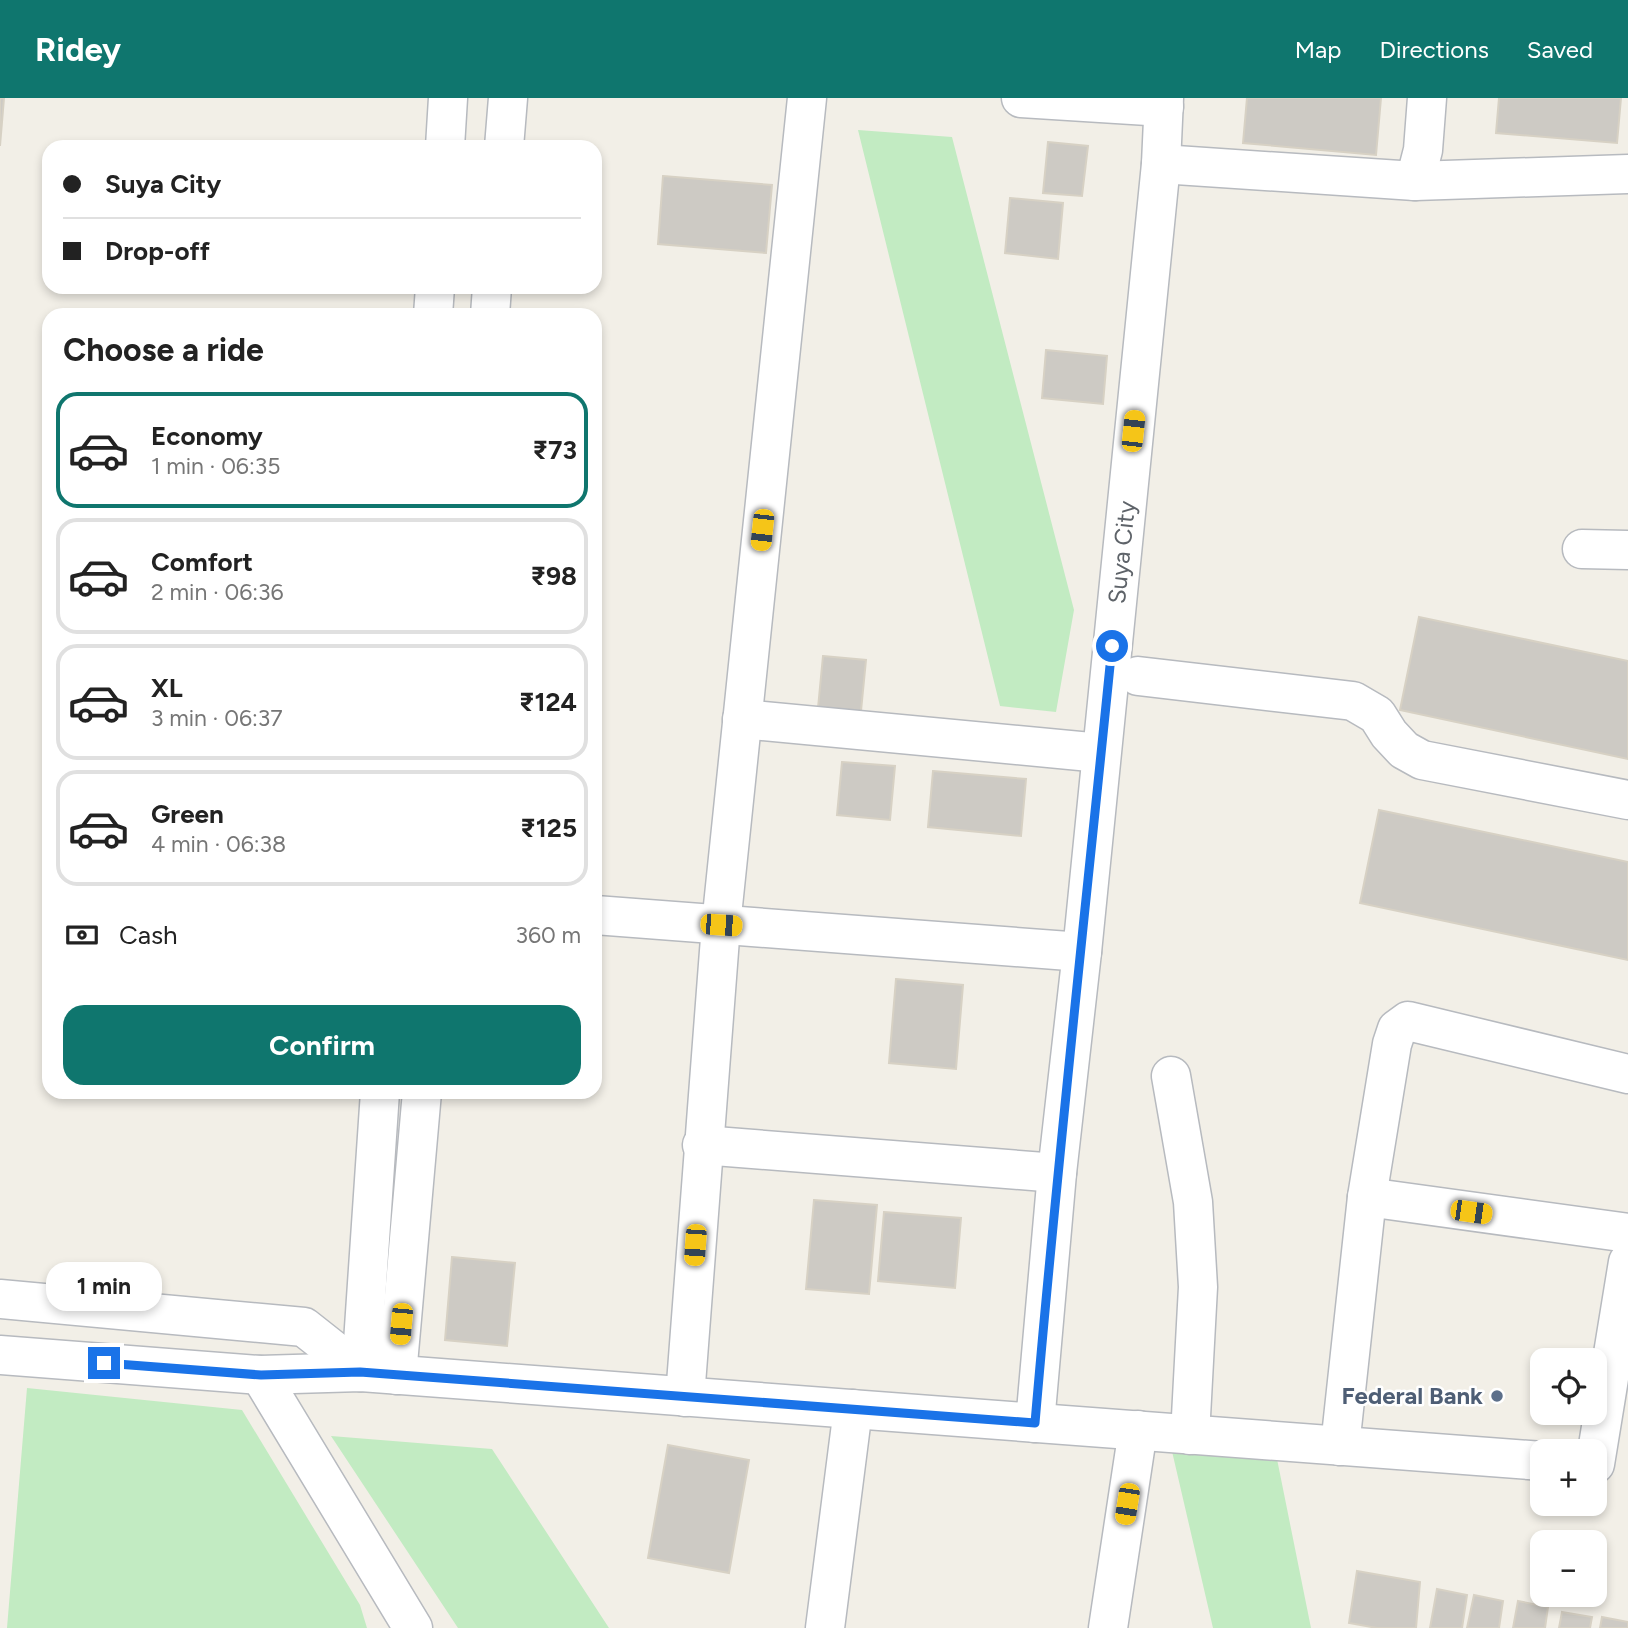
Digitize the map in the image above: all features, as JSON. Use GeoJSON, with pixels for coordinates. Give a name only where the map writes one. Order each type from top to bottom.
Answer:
{"type":"FeatureCollection","features":[{"type":"Feature","properties":{"kind":"street"},"geometry":{"type":"LineString","coordinates":[[445,140],[448,98]]}},
{"type":"Feature","properties":{"kind":"street"},"geometry":{"type":"LineString","coordinates":[[505,140],[509,98]]}},
{"type":"Feature","properties":{"kind":"street"},"geometry":{"type":"LineString","coordinates":[[685,1397],[702,1145],[721,925],[807,98]]}},
{"type":"Feature","properties":{"kind":"street"},"geometry":{"type":"LineString","coordinates":[[1021,98],[1164,102]]}},
{"type":"Feature","properties":{"kind":"street"},"geometry":{"type":"LineString","coordinates":[[1415,181],[1423,150],[1427,98]]}},
{"type":"Feature","properties":{"kind":"street","name":"Suya City"},"geometry":{"type":"LineString","coordinates":[[1035,1423],[1057,1173],[1082,952],[1161,164],[1164,102]]}},
{"type":"Feature","properties":{"kind":"street"},"geometry":{"type":"LineString","coordinates":[[1161,164],[1415,181],[1628,174]]}},
{"type":"Feature","properties":{"kind":"street"},"geometry":{"type":"LineString","coordinates":[[1582,549],[1628,550]]}},
{"type":"Feature","properties":{"kind":"street"},"geometry":{"type":"LineString","coordinates":[[1138,676],[1353,701],[1377,715],[1389,734],[1404,750],[1422,760],[1628,800]]}},
{"type":"Feature","properties":{"kind":"street"},"geometry":{"type":"LineString","coordinates":[[742,719],[1101,752]]}},
{"type":"Feature","properties":{"kind":"street"},"geometry":{"type":"LineString","coordinates":[[602,916],[1082,952]]}},
{"type":"Feature","properties":{"kind":"street"},"geometry":{"type":"LineString","coordinates":[[1340,1446],[1367,1197],[1392,1044],[1397,1029],[1408,1021],[1628,1074]]}},
{"type":"Feature","properties":{"kind":"street"},"geometry":{"type":"LineString","coordinates":[[1171,1076],[1193,1202],[1198,1287],[1190,1434]]}},
{"type":"Feature","properties":{"kind":"street"},"geometry":{"type":"LineString","coordinates":[[379,1373],[380,1099]]}},
{"type":"Feature","properties":{"kind":"street"},"geometry":{"type":"LineString","coordinates":[[379,1373],[421,1099]]}},
{"type":"Feature","properties":{"kind":"street"},"geometry":{"type":"LineString","coordinates":[[702,1145],[1057,1173]]}},
{"type":"Feature","properties":{"kind":"street"},"geometry":{"type":"LineString","coordinates":[[1367,1197],[1628,1233]]}},
{"type":"Feature","properties":{"kind":"street"},"geometry":{"type":"LineString","coordinates":[[1599,1439],[1628,1262]]}},
{"type":"Feature","properties":{"kind":"street"},"geometry":{"type":"LineString","coordinates":[[0,1299],[304,1327],[379,1373]]}},
{"type":"Feature","properties":{"kind":"street"},"geometry":{"type":"LineString","coordinates":[[0,1354],[261,1375],[379,1373],[1530,1460]]}},
{"type":"Feature","properties":{"kind":"street"},"geometry":{"type":"LineString","coordinates":[[261,1375],[414,1628]]}},
{"type":"Feature","properties":{"kind":"street"},"geometry":{"type":"LineString","coordinates":[[825,1628],[853,1409]]}},
{"type":"Feature","properties":{"kind":"street"},"geometry":{"type":"LineString","coordinates":[[1108,1628],[1138,1430]]}},
{"type":"Feature","properties":{"kind":"street"},"geometry":{"type":"LineString","coordinates":[[1607,1465],[1628,1468]]}},
{"type":"Feature","properties":{"kind":"green space"},"geometry":{"type":"Polygon","coordinates":[[[858,130],[952,137],[1074,610],[1056,712],[1000,706],[858,130]]]}},
{"type":"Feature","properties":{"kind":"green space"},"geometry":{"type":"Polygon","coordinates":[[[27,1388],[242,1410],[360,1605],[367,1628],[7,1628],[27,1388]]]}},
{"type":"Feature","properties":{"kind":"green space"},"geometry":{"type":"Polygon","coordinates":[[[331,1436],[492,1449],[609,1628],[458,1628],[331,1436]]]}},
{"type":"Feature","properties":{"kind":"green space"},"geometry":{"type":"Polygon","coordinates":[[[1171,1447],[1277,1459],[1311,1628],[1213,1628],[1171,1447]]]}},
{"type":"Feature","properties":{"kind":"building"},"geometry":{"type":"Polygon","coordinates":[[[0,98],[4,98],[0,146],[0,98]]]}},
{"type":"Feature","properties":{"kind":"building"},"geometry":{"type":"Polygon","coordinates":[[[1247,98],[1381,98],[1376,155],[1243,143],[1247,98]]]}},
{"type":"Feature","properties":{"kind":"building"},"geometry":{"type":"Polygon","coordinates":[[[1499,98],[1621,98],[1617,143],[1496,133],[1499,98]]]}},
{"type":"Feature","properties":{"kind":"building"},"geometry":{"type":"Polygon","coordinates":[[[1048,142],[1088,146],[1082,196],[1043,193],[1048,142]]]}},
{"type":"Feature","properties":{"kind":"building"},"geometry":{"type":"Polygon","coordinates":[[[663,176],[772,185],[766,253],[658,244],[663,176]]]}},
{"type":"Feature","properties":{"kind":"building"},"geometry":{"type":"Polygon","coordinates":[[[1010,198],[1063,203],[1058,259],[1005,253],[1010,198]]]}},
{"type":"Feature","properties":{"kind":"building"},"geometry":{"type":"Polygon","coordinates":[[[1046,350],[1107,356],[1103,404],[1042,398],[1046,350]]]}},
{"type":"Feature","properties":{"kind":"building"},"geometry":{"type":"Polygon","coordinates":[[[1419,617],[1628,661],[1628,759],[1400,710],[1419,617]]]}},
{"type":"Feature","properties":{"kind":"building"},"geometry":{"type":"Polygon","coordinates":[[[823,656],[866,660],[861,711],[818,708],[823,656]]]}},
{"type":"Feature","properties":{"kind":"building"},"geometry":{"type":"Polygon","coordinates":[[[842,762],[895,766],[890,820],[837,815],[842,762]]]}},
{"type":"Feature","properties":{"kind":"building"},"geometry":{"type":"Polygon","coordinates":[[[933,771],[1026,779],[1021,836],[928,827],[933,771]]]}},
{"type":"Feature","properties":{"kind":"building"},"geometry":{"type":"Polygon","coordinates":[[[1379,810],[1628,862],[1628,960],[1360,903],[1379,810]]]}},
{"type":"Feature","properties":{"kind":"building"},"geometry":{"type":"Polygon","coordinates":[[[896,979],[963,985],[956,1069],[889,1063],[896,979]]]}},
{"type":"Feature","properties":{"kind":"building"},"geometry":{"type":"Polygon","coordinates":[[[814,1200],[877,1205],[869,1294],[806,1289],[814,1200]]]}},
{"type":"Feature","properties":{"kind":"building"},"geometry":{"type":"Polygon","coordinates":[[[884,1212],[961,1218],[955,1288],[878,1281],[884,1212]]]}},
{"type":"Feature","properties":{"kind":"building"},"geometry":{"type":"Polygon","coordinates":[[[452,1257],[515,1263],[507,1346],[445,1340],[452,1257]]]}},
{"type":"Feature","properties":{"kind":"building"},"geometry":{"type":"Polygon","coordinates":[[[668,1445],[749,1460],[729,1573],[648,1558],[668,1445]]]}},
{"type":"Feature","properties":{"kind":"building"},"geometry":{"type":"Polygon","coordinates":[[[1357,1571],[1420,1582],[1416,1628],[1377,1628],[1349,1623],[1357,1571]]]}},
{"type":"Feature","properties":{"kind":"building"},"geometry":{"type":"Polygon","coordinates":[[[1437,1589],[1467,1595],[1462,1628],[1430,1628],[1437,1589]]]}},
{"type":"Feature","properties":{"kind":"building"},"geometry":{"type":"Polygon","coordinates":[[[1474,1595],[1503,1601],[1499,1628],[1467,1628],[1474,1595]]]}},
{"type":"Feature","properties":{"kind":"building"},"geometry":{"type":"Polygon","coordinates":[[[1518,1601],[1530,1603],[1530,1607],[1548,1607],[1545,1628],[1513,1628],[1518,1601]]]}},
{"type":"Feature","properties":{"kind":"building"},"geometry":{"type":"Polygon","coordinates":[[[1562,1612],[1592,1617],[1590,1628],[1559,1628],[1562,1612]]]}},
{"type":"Feature","properties":{"kind":"building"},"geometry":{"type":"Polygon","coordinates":[[[1602,1617],[1628,1622],[1628,1628],[1600,1628],[1602,1617]]]}},
{"type":"Feature","properties":{"kind":"place","name":"Federal Bank"},"geometry":{"type":"Point","coordinates":[1497,1396]}},
{"type":"Feature","properties":{"kind":"route"},"geometry":{"type":"LineString","coordinates":[[104,1363],[261,1375],[360,1372],[1035,1423],[1057,1173],[1112,646]]}}]}
